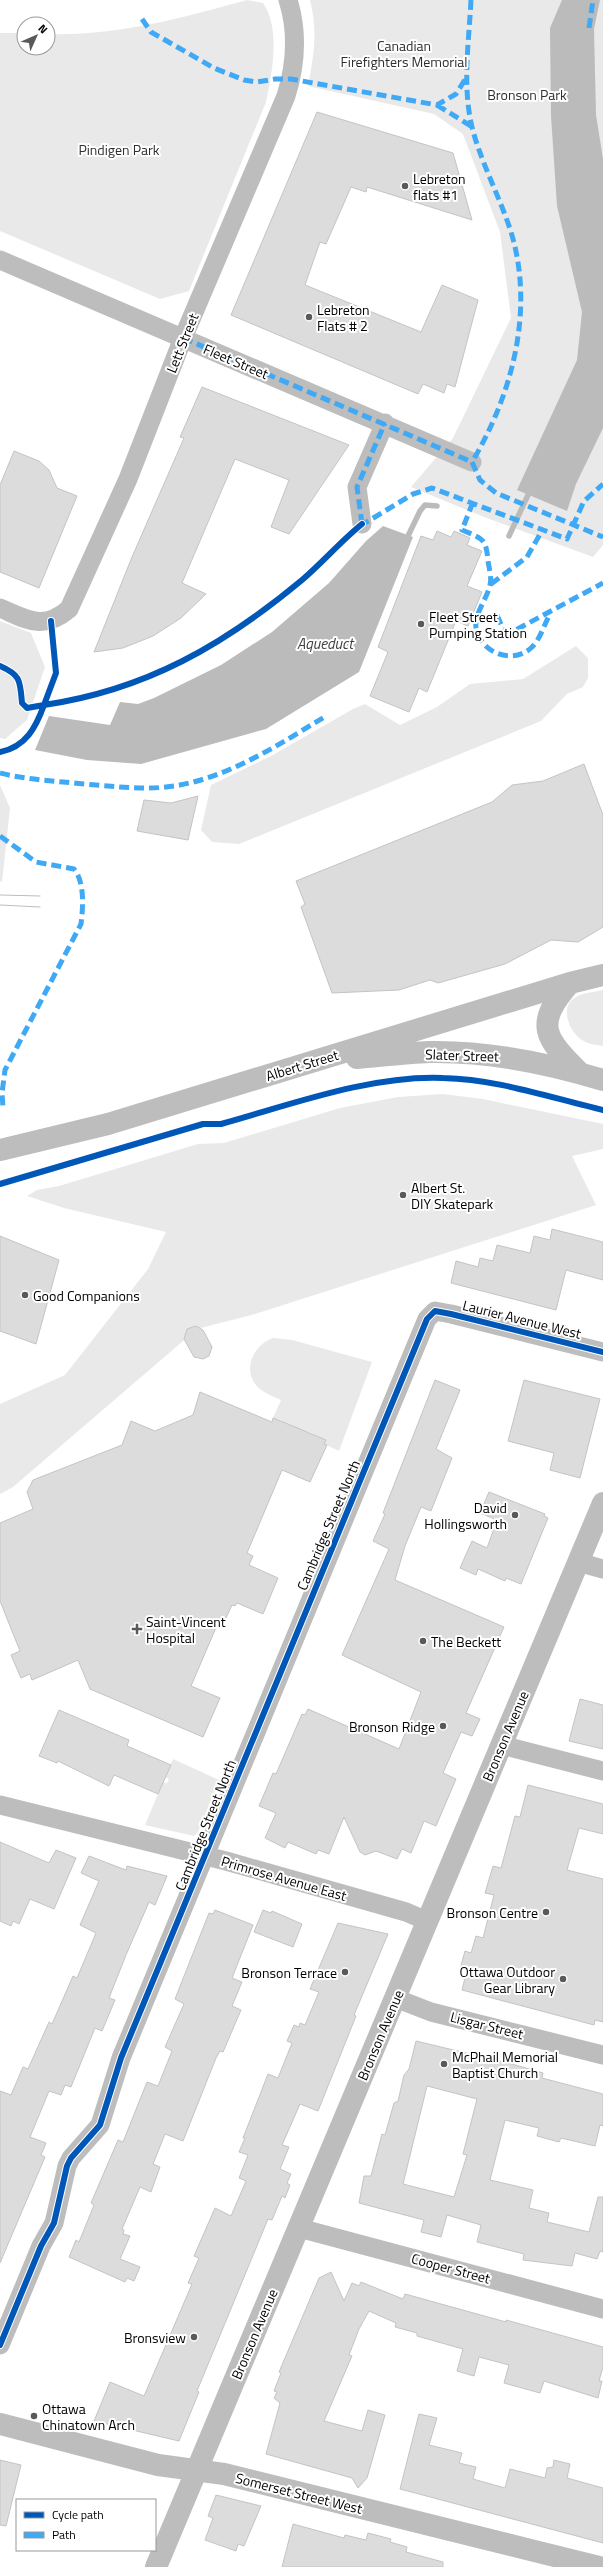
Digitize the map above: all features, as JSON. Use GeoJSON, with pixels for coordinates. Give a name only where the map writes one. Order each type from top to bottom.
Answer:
{"type":"FeatureCollection","features":[{"type":"Feature","properties":{"kind":"main road","name":"Albert Street"},"geometry":{"type":"LineString","coordinates":[[0,1150],[108,1124],[570,983],[603,975]]}},
{"type":"Feature","properties":{"kind":"main road"},"geometry":{"type":"LineString","coordinates":[[570,983],[551,1008],[546,1025],[550,1040],[580,1073]]}},
{"type":"Feature","properties":{"kind":"main road","name":"Slater Street"},"geometry":{"type":"LineString","coordinates":[[318,1061],[430,1052],[470,1053],[506,1057],[580,1073],[603,1080]]}},
{"type":"Feature","properties":{"kind":"main road","name":"Bronson Avenue"},"geometry":{"type":"LineString","coordinates":[[156,2567],[603,1503]]}},
{"type":"Feature","properties":{"kind":"main road","name":"Somerset Street West"},"geometry":{"type":"LineString","coordinates":[[0,2424],[158,2466],[198,2469],[598,2567]]}},
{"type":"Feature","properties":{"kind":"street","name":"Lett Street"},"geometry":{"type":"LineString","coordinates":[[0,608],[41,623],[51,621],[69,609],[128,479],[183,338],[286,96],[295,57],[294,22],[288,0]]}},
{"type":"Feature","properties":{"kind":"street","name":"Fleet Street"},"geometry":{"type":"LineString","coordinates":[[0,260],[472,462]]}},
{"type":"Feature","properties":{"kind":"street"},"geometry":{"type":"LineString","coordinates":[[362,524],[357,487],[385,424]]}},
{"type":"Feature","properties":{"kind":"street","name":"Laurier Avenue West"},"geometry":{"type":"LineString","coordinates":[[435,1311],[603,1352]]}},
{"type":"Feature","properties":{"kind":"street","name":"Cambridge Street North"},"geometry":{"type":"LineString","coordinates":[[0,2345],[41,2246],[54,2223],[67,2166],[71,2158],[100,2125],[121,2058],[204,1856],[427,1319],[435,1311]]}},
{"type":"Feature","properties":{"kind":"street"},"geometry":{"type":"LineString","coordinates":[[578,1562],[603,1570]]}},
{"type":"Feature","properties":{"kind":"street"},"geometry":{"type":"LineString","coordinates":[[502,1745],[603,1771]]}},
{"type":"Feature","properties":{"kind":"street","name":"Primrose Avenue East"},"geometry":{"type":"LineString","coordinates":[[0,1805],[204,1856],[406,1912],[427,1921]]}},
{"type":"Feature","properties":{"kind":"street","name":"Lisgar Street"},"geometry":{"type":"LineString","coordinates":[[395,1998],[431,2012],[603,2054]]}},
{"type":"Feature","properties":{"kind":"street","name":"Cooper Street"},"geometry":{"type":"LineString","coordinates":[[299,2228],[603,2309]]}},
{"type":"Feature","properties":{"kind":"green space","name":"Pindigen Park"},"geometry":{"type":"Polygon","coordinates":[[[247,0],[263,3],[269,14],[272,25],[274,51],[266,102],[189,291],[160,299],[0,231],[0,33],[16,33],[16,56],[56,56],[56,34],[74,34],[124,29],[198,13],[247,0]]]}},
{"type":"Feature","properties":{"kind":"green space","name":"Bronson Park"},"geometry":{"type":"Polygon","coordinates":[[[310,0],[603,0],[603,545],[593,557],[484,517],[411,487],[453,438],[511,318],[500,232],[463,134],[434,114],[308,86],[314,43],[314,22],[310,0]]]}},
{"type":"Feature","properties":{"kind":"green space"},"geometry":{"type":"Polygon","coordinates":[[[0,621],[31,633],[45,667],[27,720],[5,739],[0,738],[0,621]]]}},
{"type":"Feature","properties":{"kind":"green space"},"geometry":{"type":"Polygon","coordinates":[[[576,646],[588,658],[588,678],[583,687],[567,694],[541,721],[239,844],[212,842],[201,830],[211,785],[271,756],[353,709],[365,704],[400,725],[437,707],[470,684],[523,679],[576,646]]]}},
{"type":"Feature","properties":{"kind":"green space"},"geometry":{"type":"Polygon","coordinates":[[[0,785],[10,808],[2,882],[0,881],[0,785]]]}},
{"type":"Feature","properties":{"kind":"green space"},"geometry":{"type":"Polygon","coordinates":[[[603,990],[603,1046],[592,1044],[578,1037],[570,1027],[567,1009],[569,1003],[576,997],[603,990]]]}},
{"type":"Feature","properties":{"kind":"green space"},"geometry":{"type":"Polygon","coordinates":[[[443,1094],[483,1099],[603,1124],[603,1149],[572,1156],[596,1205],[255,1314],[197,1329],[13,1487],[0,1494],[0,1404],[65,1375],[148,1269],[166,1232],[64,1208],[27,1196],[37,1190],[59,1186],[198,1144],[224,1143],[340,1108],[398,1097],[443,1094]]]}},
{"type":"Feature","properties":{"kind":"green space"},"geometry":{"type":"Polygon","coordinates":[[[273,1338],[292,1340],[372,1362],[339,1451],[324,1444],[325,1440],[309,1432],[280,1426],[282,1421],[273,1418],[281,1400],[261,1390],[251,1376],[250,1368],[254,1353],[259,1347],[273,1338]]]}},
{"type":"Feature","properties":{"kind":"green space"},"geometry":{"type":"Polygon","coordinates":[[[173,1759],[219,1780],[198,1832],[194,1836],[145,1825],[163,1782],[167,1783],[169,1779],[165,1777],[173,1759]]]}},
{"type":"Feature","properties":{"kind":"water"},"geometry":{"type":"Polygon","coordinates":[[[562,0],[600,0],[594,29],[596,115],[603,159],[603,428],[576,484],[567,511],[517,490],[577,360],[582,312],[557,206],[551,116],[550,28],[562,0]]]}},
{"type":"Feature","properties":{"kind":"water","name":"Aqueduct"},"geometry":{"type":"Polygon","coordinates":[[[383,526],[413,537],[359,672],[266,729],[141,764],[87,760],[35,750],[49,716],[110,725],[120,702],[138,704],[154,698],[221,665],[272,632],[329,583],[366,541],[383,526]]]}},
{"type":"Feature","properties":{"kind":"building"},"geometry":{"type":"Polygon","coordinates":[[[317,112],[453,153],[472,220],[367,187],[366,192],[351,187],[326,244],[320,242],[305,285],[421,332],[442,285],[478,300],[455,387],[447,384],[444,393],[423,384],[418,394],[231,315],[317,112]]]}},
{"type":"Feature","properties":{"kind":"building"},"geometry":{"type":"Polygon","coordinates":[[[202,387],[349,445],[289,534],[271,527],[289,480],[235,459],[182,583],[206,594],[181,618],[153,636],[123,648],[94,652],[132,557],[184,438],[180,437],[202,387]]]}},
{"type":"Feature","properties":{"kind":"building"},"geometry":{"type":"Polygon","coordinates":[[[14,451],[39,461],[49,470],[57,488],[77,496],[39,588],[0,572],[0,485],[14,451]]]}},
{"type":"Feature","properties":{"kind":"building","name":"Fleet Street Pumping Station"},"geometry":{"type":"Polygon","coordinates":[[[437,531],[451,537],[454,531],[470,538],[467,545],[482,551],[467,586],[482,592],[468,626],[456,621],[427,692],[419,688],[409,712],[370,696],[388,652],[378,647],[421,536],[433,540],[437,531]]]}},
{"type":"Feature","properties":{"kind":"building"},"geometry":{"type":"Polygon","coordinates":[[[584,764],[603,815],[603,927],[578,942],[551,940],[505,964],[438,983],[430,980],[399,990],[332,993],[301,907],[305,904],[296,881],[492,802],[512,785],[543,781],[584,764]]]}},
{"type":"Feature","properties":{"kind":"building"},"geometry":{"type":"Polygon","coordinates":[[[198,796],[188,840],[137,831],[144,800],[171,803],[198,796]]]}},
{"type":"Feature","properties":{"kind":"building"},"geometry":{"type":"Polygon","coordinates":[[[552,1229],[603,1242],[603,1280],[566,1270],[556,1310],[451,1283],[456,1261],[478,1267],[480,1258],[493,1261],[497,1245],[530,1253],[534,1236],[550,1240],[552,1229]]]}},
{"type":"Feature","properties":{"kind":"building","name":"Good Companions"},"geometry":{"type":"Polygon","coordinates":[[[0,1236],[59,1260],[36,1344],[0,1331],[0,1236]]]}},
{"type":"Feature","properties":{"kind":"building"},"geometry":{"type":"Polygon","coordinates":[[[196,1326],[203,1330],[212,1347],[209,1356],[203,1359],[194,1357],[184,1339],[187,1329],[196,1326]]]}},
{"type":"Feature","properties":{"kind":"building"},"geometry":{"type":"Polygon","coordinates":[[[435,1380],[460,1390],[436,1449],[452,1458],[431,1511],[421,1507],[405,1546],[395,1580],[504,1627],[466,1713],[480,1719],[472,1736],[461,1732],[443,1773],[456,1779],[436,1826],[424,1821],[411,1853],[402,1849],[397,1859],[376,1851],[365,1855],[360,1852],[344,1817],[329,1854],[318,1850],[316,1854],[288,1842],[285,1848],[265,1838],[276,1813],[259,1806],[273,1773],[276,1774],[302,1714],[305,1715],[308,1709],[399,1749],[421,1692],[342,1655],[389,1549],[373,1541],[385,1514],[383,1513],[435,1380]]]}},
{"type":"Feature","properties":{"kind":"building"},"geometry":{"type":"Polygon","coordinates":[[[524,1380],[600,1399],[580,1478],[550,1470],[554,1453],[508,1441],[524,1380]]]}},
{"type":"Feature","properties":{"kind":"building"},"geometry":{"type":"Polygon","coordinates":[[[200,1392],[272,1422],[273,1418],[295,1427],[326,1440],[324,1444],[327,1445],[310,1482],[282,1470],[247,1553],[253,1556],[249,1565],[278,1578],[263,1614],[237,1603],[235,1606],[232,1605],[226,1618],[221,1616],[191,1686],[220,1698],[203,1737],[90,1689],[78,1660],[32,1680],[30,1674],[21,1678],[11,1655],[20,1651],[0,1601],[0,1523],[33,1509],[27,1492],[33,1480],[122,1445],[131,1421],[155,1431],[193,1415],[200,1392]]]}},
{"type":"Feature","properties":{"kind":"building"},"geometry":{"type":"Polygon","coordinates":[[[489,1492],[545,1514],[544,1516],[548,1518],[521,1584],[506,1578],[505,1581],[478,1569],[476,1575],[460,1568],[472,1541],[487,1548],[497,1520],[480,1513],[489,1492]]]}},
{"type":"Feature","properties":{"kind":"building"},"geometry":{"type":"Polygon","coordinates":[[[580,1699],[603,1705],[603,1749],[569,1741],[580,1699]]]}},
{"type":"Feature","properties":{"kind":"building"},"geometry":{"type":"Polygon","coordinates":[[[59,1710],[129,1740],[127,1746],[171,1765],[158,1794],[114,1775],[109,1786],[58,1761],[57,1763],[39,1756],[59,1710]]]}},
{"type":"Feature","properties":{"kind":"building","name":"Bronson Centre"},"geometry":{"type":"Polygon","coordinates":[[[528,1785],[603,1804],[603,1834],[579,1828],[567,1870],[603,1879],[603,2022],[595,2020],[594,2025],[462,1990],[467,1970],[460,1969],[465,1951],[471,1953],[476,1936],[483,1938],[494,1895],[485,1893],[493,1866],[501,1868],[515,1816],[520,1817],[528,1785]]]}},
{"type":"Feature","properties":{"kind":"building"},"geometry":{"type":"Polygon","coordinates":[[[0,1842],[49,1863],[56,1850],[76,1858],[54,1909],[30,1899],[19,1924],[13,1921],[11,1926],[0,1921],[0,1842]]]}},
{"type":"Feature","properties":{"kind":"building"},"geometry":{"type":"Polygon","coordinates":[[[89,1856],[126,1870],[127,1866],[167,1876],[155,1905],[149,1902],[126,1955],[109,1998],[115,2000],[102,2031],[95,2028],[71,2087],[65,2085],[61,2095],[49,2091],[30,2137],[46,2143],[41,2155],[45,2157],[0,2263],[0,2091],[11,2095],[23,2067],[28,2069],[49,2022],[52,2024],[73,1976],[77,1978],[96,1933],[80,1925],[99,1881],[81,1873],[89,1856]]]}},
{"type":"Feature","properties":{"kind":"building"},"geometry":{"type":"Polygon","coordinates":[[[215,1910],[253,1925],[232,1978],[242,1982],[232,2006],[241,2010],[223,2052],[220,2051],[216,2058],[183,2141],[165,2134],[153,2164],[160,2167],[151,2192],[140,2187],[122,2229],[124,2230],[123,2234],[130,2236],[120,2259],[140,2267],[134,2281],[127,2278],[125,2282],[69,2257],[76,2240],[79,2242],[94,2205],[91,2203],[118,2140],[123,2142],[147,2082],[158,2086],[172,2051],[165,2047],[184,2004],[175,1999],[209,1913],[213,1914],[215,1910]]]}},
{"type":"Feature","properties":{"kind":"building"},"geometry":{"type":"Polygon","coordinates":[[[263,1910],[271,1913],[272,1911],[302,1924],[293,1947],[254,1932],[263,1910]]]}},
{"type":"Feature","properties":{"kind":"building"},"geometry":{"type":"Polygon","coordinates":[[[338,1923],[388,1934],[354,2015],[356,2016],[318,2111],[300,2104],[282,2145],[289,2147],[280,2169],[291,2174],[287,2183],[290,2185],[285,2198],[282,2196],[272,2220],[268,2219],[197,2391],[199,2392],[179,2441],[94,2421],[110,2382],[144,2396],[192,2284],[188,2283],[199,2258],[194,2256],[215,2208],[231,2216],[246,2181],[239,2178],[248,2155],[239,2152],[245,2138],[243,2138],[268,2074],[278,2078],[292,2043],[287,2041],[294,2025],[299,2027],[300,2023],[305,2025],[319,1992],[310,1989],[338,1923]]]}},
{"type":"Feature","properties":{"kind":"building"},"geometry":{"type":"Polygon","coordinates":[[[416,2041],[512,2064],[543,2073],[542,2078],[603,2094],[603,2126],[600,2125],[595,2146],[561,2138],[559,2142],[537,2136],[539,2128],[505,2120],[490,2180],[533,2190],[529,2208],[549,2213],[547,2222],[589,2232],[598,2197],[603,2197],[603,2252],[600,2251],[597,2259],[575,2253],[572,2266],[523,2260],[524,2254],[477,2242],[481,2225],[447,2215],[441,2237],[421,2232],[424,2220],[359,2203],[364,2176],[371,2176],[382,2134],[385,2135],[394,2103],[398,2101],[404,2075],[409,2069],[416,2041]],[[427,2086],[403,2184],[454,2197],[467,2155],[463,2154],[477,2099],[427,2086]]]}},
{"type":"Feature","properties":{"kind":"building"},"geometry":{"type":"Polygon","coordinates":[[[331,2272],[344,2301],[352,2283],[359,2286],[361,2282],[403,2299],[405,2294],[603,2347],[603,2367],[599,2381],[602,2381],[598,2398],[544,2381],[540,2393],[504,2383],[509,2365],[479,2357],[474,2376],[457,2371],[463,2349],[417,2336],[417,2333],[395,2327],[396,2323],[369,2311],[359,2329],[349,2355],[352,2356],[324,2421],[362,2431],[368,2410],[385,2415],[367,2478],[358,2488],[352,2478],[266,2454],[280,2403],[274,2398],[277,2392],[274,2391],[281,2373],[279,2372],[319,2278],[331,2272]]]}},
{"type":"Feature","properties":{"kind":"building"},"geometry":{"type":"Polygon","coordinates":[[[419,2414],[437,2418],[429,2445],[462,2453],[459,2463],[476,2467],[473,2479],[505,2488],[510,2469],[545,2478],[547,2468],[553,2467],[554,2460],[570,2464],[567,2478],[603,2488],[603,2543],[400,2489],[419,2414]]]}},
{"type":"Feature","properties":{"kind":"building"},"geometry":{"type":"Polygon","coordinates":[[[0,2460],[21,2465],[6,2526],[0,2525],[0,2460]]]}},
{"type":"Feature","properties":{"kind":"building"},"geometry":{"type":"Polygon","coordinates":[[[216,2495],[261,2506],[244,2546],[238,2544],[236,2551],[205,2540],[213,2518],[208,2516],[216,2495]]]}},
{"type":"Feature","properties":{"kind":"building"},"geometry":{"type":"Polygon","coordinates":[[[293,2524],[344,2538],[345,2535],[366,2540],[368,2533],[391,2539],[390,2542],[407,2547],[406,2552],[443,2562],[443,2567],[282,2567],[293,2524]]]}},
{"type":"Feature","properties":{"kind":"waterway"},"geometry":{"type":"LineString","coordinates":[[509,536],[528,495]]}},
{"type":"Feature","properties":{"kind":"waterway"},"geometry":{"type":"LineString","coordinates":[[408,536],[420,511],[425,505],[437,506]]}},
{"type":"Feature","properties":{"kind":"tram line"},"geometry":{"type":"LineString","coordinates":[[0,895],[40,896]]}},
{"type":"Feature","properties":{"kind":"tram line"},"geometry":{"type":"LineString","coordinates":[[0,905],[40,907]]}},
{"type":"Feature","properties":{"kind":"marked path"},"geometry":{"type":"LineString","coordinates":[[471,0],[467,64],[467,96],[469,111],[480,154],[502,206],[511,232],[518,262],[521,291],[520,321],[516,351],[508,380],[498,409],[472,462]]}},
{"type":"Feature","properties":{"kind":"marked path"},"geometry":{"type":"LineString","coordinates":[[589,28],[593,0]]}},
{"type":"Feature","properties":{"kind":"marked path"},"geometry":{"type":"LineString","coordinates":[[142,19],[151,32],[214,68],[244,80],[257,82],[275,79],[291,79],[437,105],[456,94],[466,78]]}},
{"type":"Feature","properties":{"kind":"marked path"},"geometry":{"type":"LineString","coordinates":[[437,105],[471,126]]}},
{"type":"Feature","properties":{"kind":"marked path"},"geometry":{"type":"LineString","coordinates":[[183,338],[472,462]]}},
{"type":"Feature","properties":{"kind":"marked path"},"geometry":{"type":"LineString","coordinates":[[362,524],[357,487],[385,423]]}},
{"type":"Feature","properties":{"kind":"marked path"},"geometry":{"type":"LineString","coordinates":[[472,462],[480,480],[496,493],[603,537]]}},
{"type":"Feature","properties":{"kind":"marked path"},"geometry":{"type":"LineString","coordinates":[[360,526],[413,494],[432,488],[567,539],[584,501],[603,484]]}},
{"type":"Feature","properties":{"kind":"marked path"},"geometry":{"type":"LineString","coordinates":[[473,502],[462,530],[475,535],[484,543],[491,576],[491,582],[477,617],[476,628],[479,637],[484,644],[498,654],[515,656],[523,653],[534,645],[550,614]]}},
{"type":"Feature","properties":{"kind":"marked path"},"geometry":{"type":"LineString","coordinates":[[491,584],[527,557],[543,529]]}},
{"type":"Feature","properties":{"kind":"marked path"},"geometry":{"type":"LineString","coordinates":[[497,615],[503,629],[512,632],[603,583]]}},
{"type":"Feature","properties":{"kind":"marked path"},"geometry":{"type":"LineString","coordinates":[[0,773],[42,780],[125,787],[166,787],[188,783],[229,770],[270,750],[326,716]]}},
{"type":"Feature","properties":{"kind":"marked path"},"geometry":{"type":"LineString","coordinates":[[0,836],[36,862],[74,869],[78,874],[82,888],[83,903],[81,924],[5,1070],[2,1093],[3,1108]]}},
{"type":"Feature","properties":{"kind":"cycle path"},"geometry":{"type":"LineString","coordinates":[[51,621],[56,673],[44,705],[81,698],[150,676],[213,644],[243,625],[302,580],[362,524]]}},
{"type":"Feature","properties":{"kind":"cycle path"},"geometry":{"type":"LineString","coordinates":[[0,666],[12,672],[16,676],[20,684],[22,703],[27,708],[44,705]]}},
{"type":"Feature","properties":{"kind":"cycle path"},"geometry":{"type":"LineString","coordinates":[[0,752],[17,746],[29,735],[44,705]]}},
{"type":"Feature","properties":{"kind":"cycle path"},"geometry":{"type":"LineString","coordinates":[[0,1184],[203,1124],[221,1124],[302,1100],[359,1086],[387,1081],[415,1078],[463,1079],[504,1085],[603,1110]]}},
{"type":"Feature","properties":{"kind":"cycle path"},"geometry":{"type":"LineString","coordinates":[[0,2345],[41,2246],[54,2223],[67,2166],[71,2158],[100,2125],[121,2058],[427,1319],[435,1311],[603,1352]]}},
{"type":"Feature","properties":{"kind":"place","name":"Lebreton flats #1"},"geometry":{"type":"Point","coordinates":[405,186]}},
{"type":"Feature","properties":{"kind":"place","name":"Lebreton Flats # 2"},"geometry":{"type":"Point","coordinates":[309,317]}},
{"type":"Feature","properties":{"kind":"place","name":"Fleet Street Pumping Station"},"geometry":{"type":"Point","coordinates":[421,624]}},
{"type":"Feature","properties":{"kind":"place","name":"Albert St. DIY Skatepark"},"geometry":{"type":"Point","coordinates":[403,1195]}},
{"type":"Feature","properties":{"kind":"place","name":"Good Companions"},"geometry":{"type":"Point","coordinates":[25,1295]}},
{"type":"Feature","properties":{"kind":"place","name":"David Hollingsworth"},"geometry":{"type":"Point","coordinates":[515,1515]}},
{"type":"Feature","properties":{"kind":"place","name":"Saint-Vincent Hospital"},"geometry":{"type":"Point","coordinates":[137,1629]}},
{"type":"Feature","properties":{"kind":"place","name":"The Beckett"},"geometry":{"type":"Point","coordinates":[423,1641]}},
{"type":"Feature","properties":{"kind":"place","name":"Bronson Ridge"},"geometry":{"type":"Point","coordinates":[443,1726]}},
{"type":"Feature","properties":{"kind":"place","name":"Bronson Centre"},"geometry":{"type":"Point","coordinates":[546,1912]}},
{"type":"Feature","properties":{"kind":"place","name":"Bronson Terrace"},"geometry":{"type":"Point","coordinates":[345,1972]}},
{"type":"Feature","properties":{"kind":"place","name":"Ottawa Outdoor Gear Library"},"geometry":{"type":"Point","coordinates":[563,1979]}},
{"type":"Feature","properties":{"kind":"place","name":"McPhail Memorial Baptist Church"},"geometry":{"type":"Point","coordinates":[444,2064]}},
{"type":"Feature","properties":{"kind":"place","name":"Bronsview"},"geometry":{"type":"Point","coordinates":[194,2337]}},
{"type":"Feature","properties":{"kind":"place","name":"Ottawa Chinatown Arch"},"geometry":{"type":"Point","coordinates":[34,2416]}},
{"type":"Feature","properties":{"kind":"park label","name":"Canadian Firefighters Memorial"},"geometry":{"type":"Point","coordinates":[404,54]}}]}
